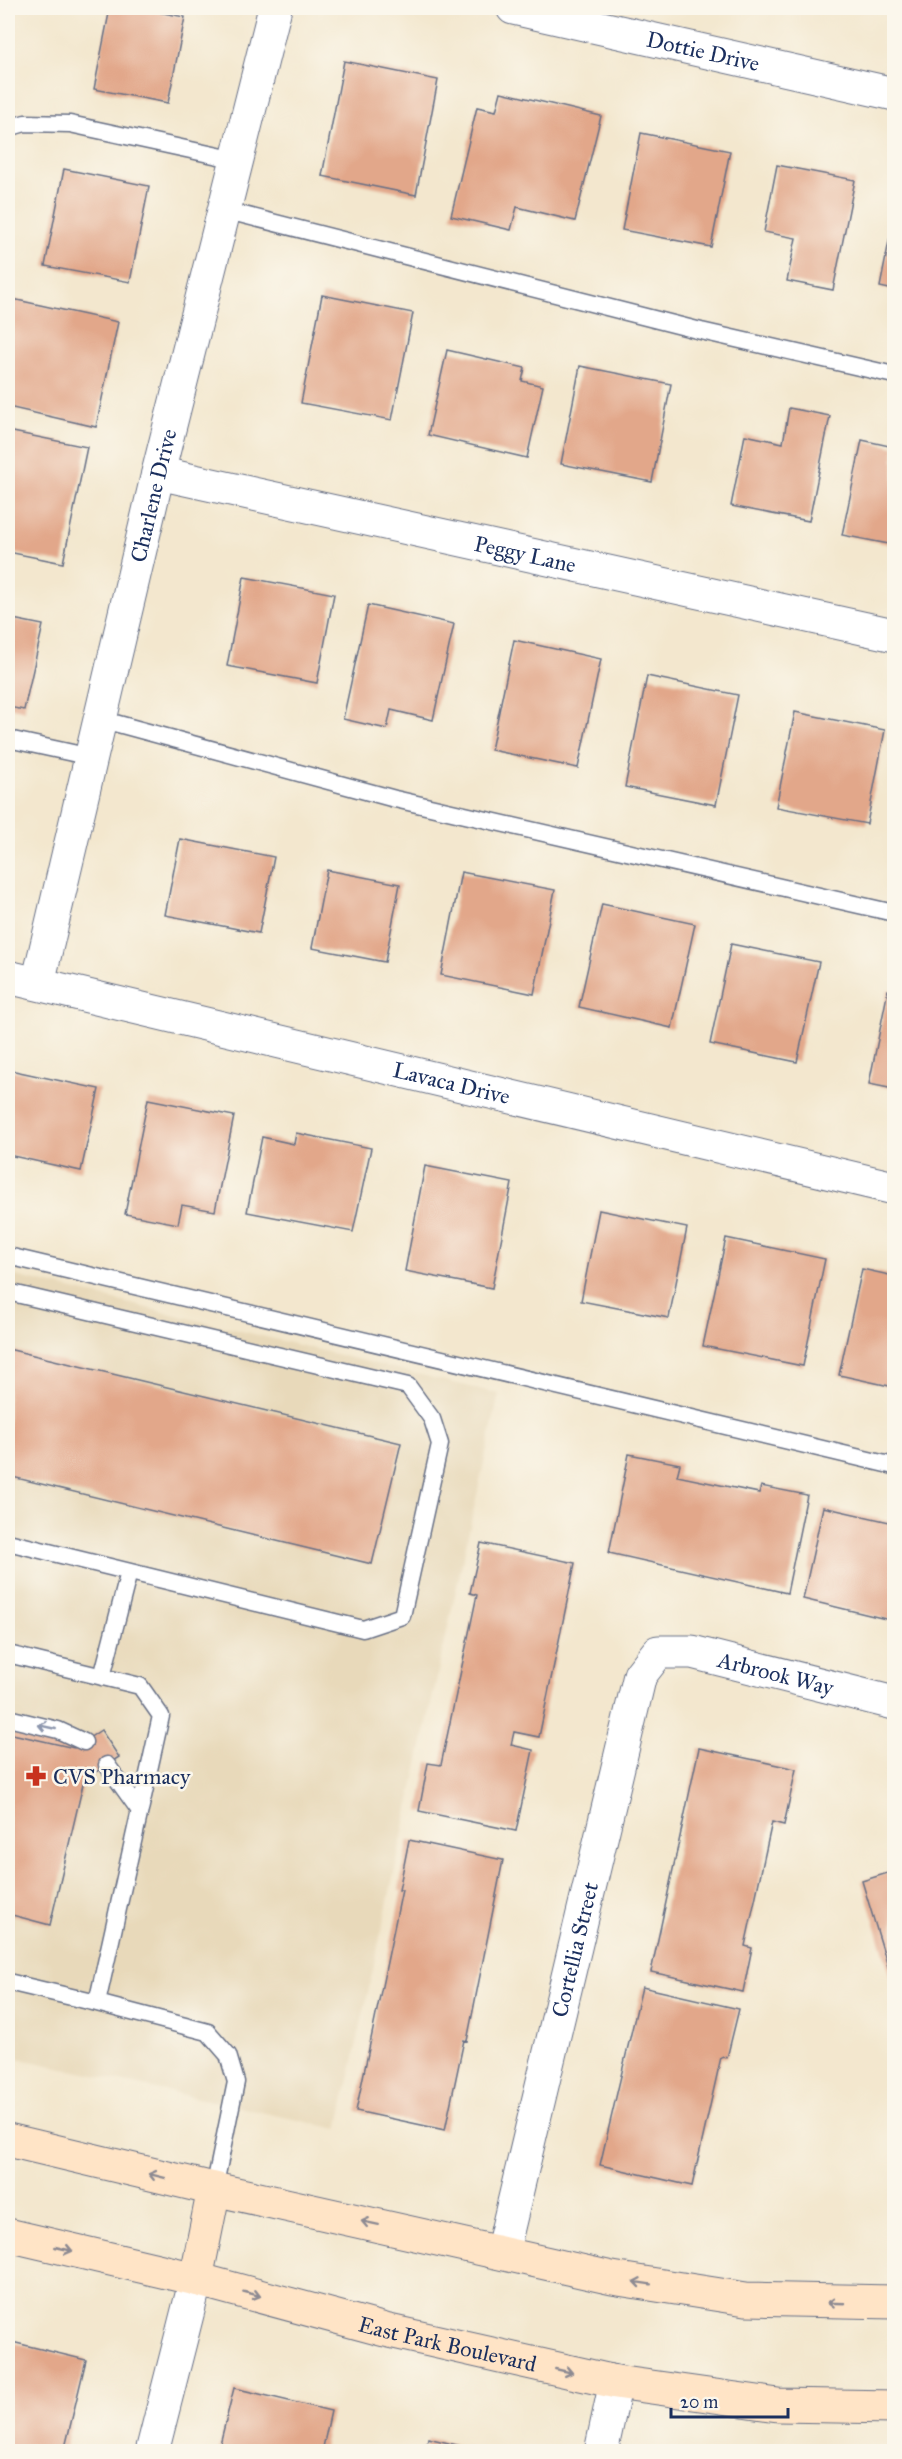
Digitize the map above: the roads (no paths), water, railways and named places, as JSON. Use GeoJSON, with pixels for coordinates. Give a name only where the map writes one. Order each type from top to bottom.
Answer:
{"type":"FeatureCollection","features":[{"type":"Feature","properties":{"kind":"main road"},"geometry":{"type":"LineString","coordinates":[[8,2140],[214,2189],[612,2278],[746,2299],[894,2302]]}},
{"type":"Feature","properties":{"kind":"main road"},"geometry":{"type":"LineString","coordinates":[[196,2279],[214,2189]]}},
{"type":"Feature","properties":{"kind":"main road","name":"East Park Boulevard"},"geometry":{"type":"LineString","coordinates":[[8,2235],[196,2279],[384,2330],[616,2382],[778,2405],[894,2407]]}},
{"type":"Feature","properties":{"kind":"street","name":"Charlene Drive"},"geometry":{"type":"LineString","coordinates":[[23,980],[91,757],[158,472],[275,8]]}},
{"type":"Feature","properties":{"kind":"street","name":"Dottie Drive"},"geometry":{"type":"LineString","coordinates":[[513,8],[894,94]]}},
{"type":"Feature","properties":{"kind":"street","name":"Peggy Lane"},"geometry":{"type":"LineString","coordinates":[[158,472],[894,635]]}},
{"type":"Feature","properties":{"kind":"street","name":"Lavaca Drive"},"geometry":{"type":"LineString","coordinates":[[23,980],[894,1188]]}},
{"type":"Feature","properties":{"kind":"street","name":"Arbrook Way"},"geometry":{"type":"LineString","coordinates":[[658,1652],[692,1652],[894,1702]]}},
{"type":"Feature","properties":{"kind":"street","name":"Cortellia Street"},"geometry":{"type":"LineString","coordinates":[[502,2253],[640,1675],[658,1652]]}},
{"type":"Feature","properties":{"kind":"street"},"geometry":{"type":"LineString","coordinates":[[152,2451],[196,2279]]}},
{"type":"Feature","properties":{"kind":"street"},"geometry":{"type":"LineString","coordinates":[[601,2451],[616,2382]]}},
{"type":"Feature","properties":{"kind":"lane"},"geometry":{"type":"LineString","coordinates":[[8,128],[25,123],[70,124],[237,160]]}},
{"type":"Feature","properties":{"kind":"lane"},"geometry":{"type":"LineString","coordinates":[[224,210],[701,332],[894,375]]}},
{"type":"Feature","properties":{"kind":"lane"},"geometry":{"type":"LineString","coordinates":[[100,719],[395,799],[894,912]]}},
{"type":"Feature","properties":{"kind":"lane"},"geometry":{"type":"LineString","coordinates":[[8,739],[91,757]]}},
{"type":"Feature","properties":{"kind":"lane"},"geometry":{"type":"LineString","coordinates":[[8,1256],[894,1466]]}},
{"type":"Feature","properties":{"kind":"lane"},"geometry":{"type":"LineString","coordinates":[[8,1292],[408,1386],[432,1419],[440,1444],[402,1616],[363,1629],[8,1542]]}},
{"type":"Feature","properties":{"kind":"lane"},"geometry":{"type":"LineString","coordinates":[[102,1677],[129,1572]]}},
{"type":"Feature","properties":{"kind":"lane"},"geometry":{"type":"LineString","coordinates":[[8,1654],[140,1686],[160,1716],[97,2003]]}},
{"type":"Feature","properties":{"kind":"lane"},"geometry":{"type":"LineString","coordinates":[[8,1718],[58,1730],[84,1742]]}},
{"type":"Feature","properties":{"kind":"lane"},"geometry":{"type":"LineString","coordinates":[[107,1765],[140,1811]]}},
{"type":"Feature","properties":{"kind":"lane"},"geometry":{"type":"LineString","coordinates":[[8,1982],[208,2032],[228,2055],[236,2082],[214,2189]]}},
{"type":"Feature","properties":{"kind":"place","name":"CVS Pharmacy"},"geometry":{"type":"Point","coordinates":[36,1776]}}]}
